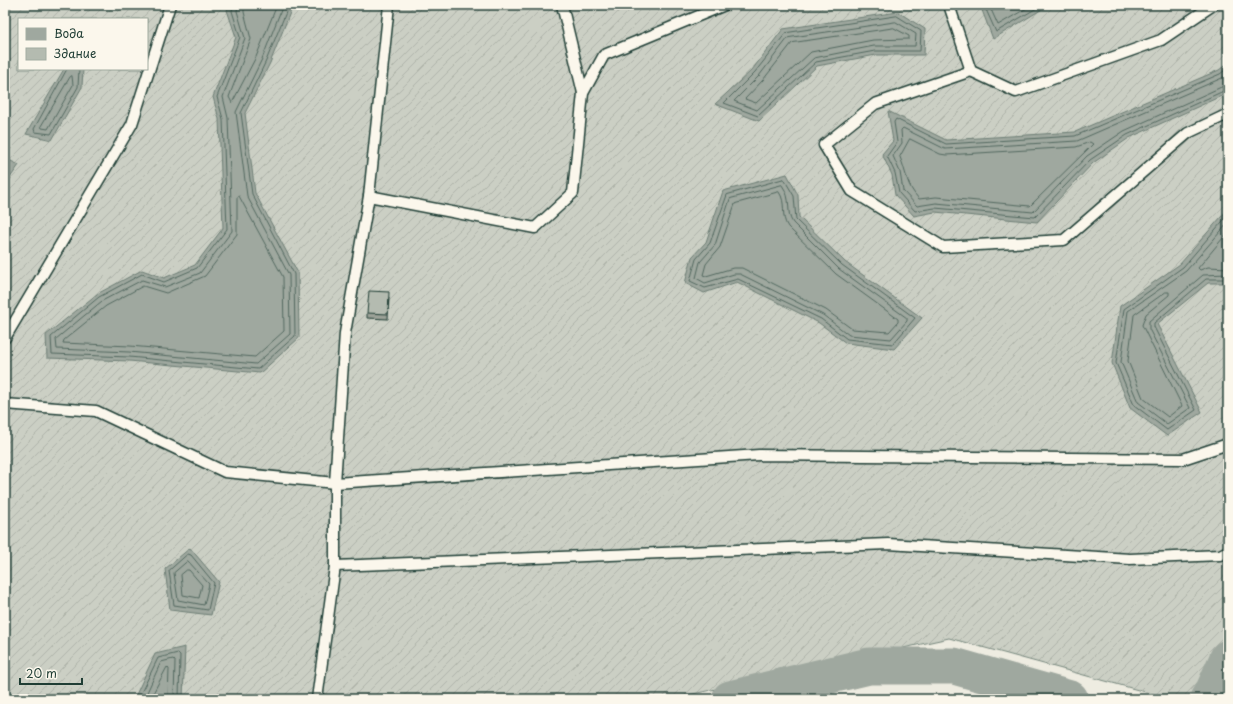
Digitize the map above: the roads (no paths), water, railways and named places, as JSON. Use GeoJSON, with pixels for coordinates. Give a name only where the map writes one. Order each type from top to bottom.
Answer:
{"type":"FeatureCollection","features":[{"type":"Feature","properties":{"kind":"lane"},"geometry":{"type":"LineString","coordinates":[[5,338],[132,124],[170,5]]}},
{"type":"Feature","properties":{"kind":"lane"},"geometry":{"type":"LineString","coordinates":[[317,699],[335,566],[335,483],[345,333],[368,196],[389,5]]}},
{"type":"Feature","properties":{"kind":"lane"},"geometry":{"type":"LineString","coordinates":[[368,196],[535,228],[573,193],[583,94],[562,5]]}},
{"type":"Feature","properties":{"kind":"lane"},"geometry":{"type":"LineString","coordinates":[[583,94],[604,55],[725,5]]}},
{"type":"Feature","properties":{"kind":"lane"},"geometry":{"type":"LineString","coordinates":[[949,5],[971,71]]}},
{"type":"Feature","properties":{"kind":"lane"},"geometry":{"type":"LineString","coordinates":[[1213,5],[1161,40],[1016,92],[971,71],[875,104],[824,145],[852,191],[943,247],[1064,240],[1188,133],[1228,114]]}},
{"type":"Feature","properties":{"kind":"lane"},"geometry":{"type":"LineString","coordinates":[[5,404],[96,411],[225,472],[335,483],[759,455],[1183,459],[1228,444]]}},
{"type":"Feature","properties":{"kind":"lane"},"geometry":{"type":"LineString","coordinates":[[335,566],[888,544],[1130,559],[1220,555],[1228,551]]}},
{"type":"Feature","properties":{"kind":"water"},"geometry":{"type":"Polygon","coordinates":[[[230,5],[293,5],[270,63],[245,113],[255,193],[298,273],[299,338],[260,373],[129,361],[47,358],[46,335],[97,294],[142,270],[164,278],[195,265],[223,228],[219,119],[213,97],[236,37],[227,10],[230,5]]]}},
{"type":"Feature","properties":{"kind":"water"},"geometry":{"type":"Polygon","coordinates":[[[980,5],[1049,5],[993,39],[980,5]]]}},
{"type":"Feature","properties":{"kind":"water"},"geometry":{"type":"Polygon","coordinates":[[[898,12],[925,29],[924,55],[876,55],[817,66],[759,121],[715,104],[752,70],[783,29],[898,12]]]}},
{"type":"Feature","properties":{"kind":"water"},"geometry":{"type":"Polygon","coordinates":[[[1228,63],[1228,93],[1129,138],[1093,163],[1037,222],[935,212],[914,216],[895,195],[892,175],[882,154],[893,141],[888,111],[946,140],[1075,132],[1219,70],[1228,63]]]}},
{"type":"Feature","properties":{"kind":"water"},"geometry":{"type":"Polygon","coordinates":[[[63,70],[83,70],[82,87],[52,140],[26,134],[63,70]]]}},
{"type":"Feature","properties":{"kind":"water"},"geometry":{"type":"Polygon","coordinates":[[[5,158],[19,165],[5,185],[5,158]]]}},
{"type":"Feature","properties":{"kind":"water"},"geometry":{"type":"Polygon","coordinates":[[[787,174],[798,195],[799,217],[845,262],[922,318],[894,349],[846,343],[819,323],[737,282],[704,293],[685,283],[692,257],[706,242],[723,191],[787,174]]]}},
{"type":"Feature","properties":{"kind":"water"},"geometry":{"type":"Polygon","coordinates":[[[1228,209],[1228,283],[1208,283],[1157,324],[1202,412],[1167,436],[1130,408],[1112,363],[1120,306],[1180,264],[1228,209]]]}},
{"type":"Feature","properties":{"kind":"water"},"geometry":{"type":"Polygon","coordinates":[[[190,548],[219,582],[211,615],[170,610],[165,569],[190,548]]]}},
{"type":"Feature","properties":{"kind":"water"},"geometry":{"type":"Polygon","coordinates":[[[185,647],[183,699],[134,699],[155,654],[185,647]]]}},
{"type":"Feature","properties":{"kind":"waterway"},"geometry":{"type":"LineString","coordinates":[[1208,699],[1214,690],[1228,658]]}},
{"type":"Feature","properties":{"kind":"waterway"},"geometry":{"type":"LineString","coordinates":[[730,699],[869,666],[954,666],[1070,699]]}}]}
